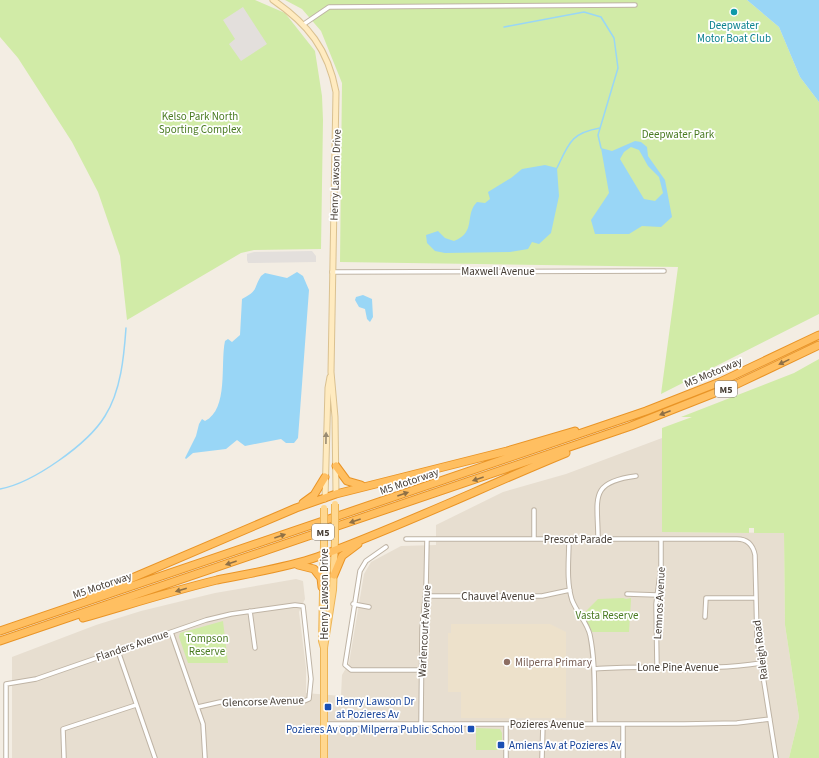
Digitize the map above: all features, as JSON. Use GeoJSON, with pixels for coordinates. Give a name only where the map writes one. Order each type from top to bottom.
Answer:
{"type":"FeatureCollection","features":[{"type":"Feature","properties":{"kind":"highway","name":"M5 Motorway"},"geometry":{"type":"LineString","coordinates":[[0,631],[646,411],[720,382],[819,335]]}},
{"type":"Feature","properties":{"kind":"highway","name":"M5 Motorway"},"geometry":{"type":"LineString","coordinates":[[0,641],[631,426],[735,385],[819,345]]}},
{"type":"Feature","properties":{"kind":"highway"},"geometry":{"type":"LineString","coordinates":[[25,623],[131,580],[296,508],[336,494],[366,485],[507,451],[646,411]]}},
{"type":"Feature","properties":{"kind":"highway"},"geometry":{"type":"LineString","coordinates":[[0,641],[193,586],[288,566],[324,554],[419,517],[483,487],[631,426]]}},
{"type":"Feature","properties":{"kind":"highway"},"geometry":{"type":"LineString","coordinates":[[336,466],[347,481],[355,485],[366,485]]}},
{"type":"Feature","properties":{"kind":"highway"},"geometry":{"type":"LineString","coordinates":[[296,508],[314,495],[325,477]]}},
{"type":"Feature","properties":{"kind":"highway"},"geometry":{"type":"LineString","coordinates":[[334,575],[342,556],[366,538]]}},
{"type":"Feature","properties":{"kind":"highway"},"geometry":{"type":"LineString","coordinates":[[288,566],[308,566],[314,569],[321,578],[322,588]]}},
{"type":"Feature","properties":{"kind":"main road","name":"Henry Lawson Drive"},"geometry":{"type":"LineString","coordinates":[[273,0],[304,24],[324,54],[332,74],[336,92],[331,372],[334,396],[336,494],[334,575],[331,609],[324,648],[324,758]]}},
{"type":"Feature","properties":{"kind":"main road","name":"Henry Lawson Drive"},"geometry":{"type":"LineString","coordinates":[[324,648],[322,641],[322,588],[324,508],[328,388],[331,372]]}},
{"type":"Feature","properties":{"kind":"street"},"geometry":{"type":"LineString","coordinates":[[304,24],[329,7],[635,5]]}},
{"type":"Feature","properties":{"kind":"street","name":"Maxwell Avenue"},"geometry":{"type":"LineString","coordinates":[[332,272],[664,271]]}},
{"type":"Feature","properties":{"kind":"street"},"geometry":{"type":"LineString","coordinates":[[598,538],[598,497],[600,490],[610,483],[636,476]]}},
{"type":"Feature","properties":{"kind":"street"},"geometry":{"type":"LineString","coordinates":[[534,510],[534,538]]}},
{"type":"Feature","properties":{"kind":"street","name":"Prescot Parade"},"geometry":{"type":"LineString","coordinates":[[406,539],[737,539],[750,543]]}},
{"type":"Feature","properties":{"kind":"street","name":"Warlencourt Avenue"},"geometry":{"type":"LineString","coordinates":[[421,724],[422,623],[426,596],[427,539]]}},
{"type":"Feature","properties":{"kind":"street"},"geometry":{"type":"LineString","coordinates":[[569,539],[570,590],[575,606],[588,628],[594,669],[594,724]]}},
{"type":"Feature","properties":{"kind":"street","name":"Lemnos Avenue"},"geometry":{"type":"LineString","coordinates":[[657,667],[657,595],[661,567],[661,539]]}},
{"type":"Feature","properties":{"kind":"street","name":"Raleigh Road"},"geometry":{"type":"LineString","coordinates":[[750,543],[755,555],[756,629],[776,758]]}},
{"type":"Feature","properties":{"kind":"street"},"geometry":{"type":"LineString","coordinates":[[386,547],[368,558],[361,567],[353,604],[344,662],[347,669],[421,670]]}},
{"type":"Feature","properties":{"kind":"street","name":"Chauvel Avenue"},"geometry":{"type":"LineString","coordinates":[[426,596],[542,596],[570,590]]}},
{"type":"Feature","properties":{"kind":"street"},"geometry":{"type":"LineString","coordinates":[[627,594],[657,595]]}},
{"type":"Feature","properties":{"kind":"street"},"geometry":{"type":"LineString","coordinates":[[705,617],[706,596],[756,598]]}},
{"type":"Feature","properties":{"kind":"street","name":"Flanders Avenue"},"geometry":{"type":"LineString","coordinates":[[6,758],[6,684],[36,679],[214,617],[300,604],[303,606],[304,610]]}},
{"type":"Feature","properties":{"kind":"street"},"geometry":{"type":"LineString","coordinates":[[353,604],[369,607]]}},
{"type":"Feature","properties":{"kind":"street","name":"Glencorse Avenue"},"geometry":{"type":"LineString","coordinates":[[198,708],[220,702],[302,702],[309,699],[311,679],[304,610]]}},
{"type":"Feature","properties":{"kind":"street"},"geometry":{"type":"LineString","coordinates":[[250,611],[255,648]]}},
{"type":"Feature","properties":{"kind":"street"},"geometry":{"type":"LineString","coordinates":[[171,632],[203,724],[205,758]]}},
{"type":"Feature","properties":{"kind":"street"},"geometry":{"type":"LineString","coordinates":[[118,650],[155,758]]}},
{"type":"Feature","properties":{"kind":"street","name":"Lone Pine Avenue"},"geometry":{"type":"LineString","coordinates":[[594,669],[730,666],[761,663]]}},
{"type":"Feature","properties":{"kind":"street"},"geometry":{"type":"LineString","coordinates":[[64,758],[63,729],[136,705]]}},
{"type":"Feature","properties":{"kind":"street","name":"Pozieres Avenue"},"geometry":{"type":"LineString","coordinates":[[323,724],[730,724],[770,719]]}},
{"type":"Feature","properties":{"kind":"street"},"geometry":{"type":"LineString","coordinates":[[506,724],[506,758]]}},
{"type":"Feature","properties":{"kind":"street"},"geometry":{"type":"LineString","coordinates":[[542,758],[543,724]]}},
{"type":"Feature","properties":{"kind":"street"},"geometry":{"type":"LineString","coordinates":[[623,724],[623,758]]}},
{"type":"Feature","properties":{"kind":"shaded area"},"geometry":{"type":"Polygon","coordinates":[[[243,7],[267,44],[241,61],[229,44],[235,39],[223,20],[243,7]]]}},
{"type":"Feature","properties":{"kind":"shaded area"},"geometry":{"type":"Polygon","coordinates":[[[312,251],[316,256],[316,262],[248,263],[247,260],[247,254],[254,252],[312,251]]]}},
{"type":"Feature","properties":{"kind":"shaded area"},"geometry":{"type":"Polygon","coordinates":[[[662,438],[662,532],[784,533],[785,625],[799,717],[789,758],[12,758],[12,657],[96,625],[141,611],[215,593],[296,579],[303,581],[305,599],[299,612],[306,668],[306,693],[341,696],[342,675],[349,663],[364,574],[371,562],[401,546],[436,545],[436,525],[503,492],[566,474],[662,438]]]}},
{"type":"Feature","properties":{"kind":"shaded area","name":"Milperra Primary"},"geometry":{"type":"Polygon","coordinates":[[[451,624],[550,624],[566,632],[566,718],[461,718],[461,692],[448,692],[448,633],[451,633],[451,624]]]}},
{"type":"Feature","properties":{"kind":"green space","name":"Kelso Park North Sporting Complex"},"geometry":{"type":"Polygon","coordinates":[[[0,0],[255,0],[285,13],[315,51],[322,96],[321,249],[254,250],[241,253],[127,320],[120,256],[98,192],[72,142],[18,58],[0,37],[0,0]]]}},
{"type":"Feature","properties":{"kind":"green space","name":"Deepwater Park"},"geometry":{"type":"Polygon","coordinates":[[[285,0],[747,0],[779,27],[800,77],[819,102],[819,314],[661,394],[678,267],[340,262],[342,83],[321,31],[302,9],[285,0]]]}},
{"type":"Feature","properties":{"kind":"green space"},"geometry":{"type":"Polygon","coordinates":[[[819,359],[819,758],[789,758],[799,717],[785,625],[784,533],[754,533],[754,528],[749,528],[749,533],[662,532],[662,428],[692,417],[681,417],[794,373],[819,359]]]}},
{"type":"Feature","properties":{"kind":"green space","name":"Vasta Reserve"},"geometry":{"type":"Polygon","coordinates":[[[631,598],[629,632],[592,632],[583,614],[598,599],[631,598]]]}},
{"type":"Feature","properties":{"kind":"green space","name":"Tompson Reserve"},"geometry":{"type":"Polygon","coordinates":[[[223,621],[228,663],[188,663],[179,637],[180,633],[223,621]]]}},
{"type":"Feature","properties":{"kind":"green space"},"geometry":{"type":"Polygon","coordinates":[[[476,728],[500,729],[502,733],[502,750],[476,750],[476,728]]]}},
{"type":"Feature","properties":{"kind":"water"},"geometry":{"type":"Polygon","coordinates":[[[747,0],[819,0],[819,102],[800,77],[779,27],[747,0]]]}},
{"type":"Feature","properties":{"kind":"water"},"geometry":{"type":"Polygon","coordinates":[[[635,141],[641,142],[647,147],[648,156],[665,180],[672,217],[661,227],[642,226],[629,234],[595,234],[591,220],[609,193],[601,148],[612,151],[635,141]],[[631,147],[624,152],[620,159],[644,199],[655,201],[663,193],[659,177],[648,166],[639,150],[631,147]]]}},
{"type":"Feature","properties":{"kind":"water"},"geometry":{"type":"Polygon","coordinates":[[[545,165],[557,168],[559,196],[551,233],[539,244],[532,242],[528,249],[510,252],[445,253],[435,251],[427,243],[426,235],[438,231],[445,238],[454,241],[461,237],[468,228],[473,207],[477,202],[485,203],[490,199],[488,192],[511,178],[522,169],[545,165]]]}},
{"type":"Feature","properties":{"kind":"water"},"geometry":{"type":"Polygon","coordinates":[[[297,272],[303,276],[309,290],[298,438],[294,443],[286,443],[281,439],[245,446],[237,440],[226,449],[193,453],[186,459],[185,458],[196,436],[202,419],[205,421],[213,415],[218,407],[221,396],[225,341],[228,339],[232,342],[240,335],[242,299],[255,289],[261,276],[265,273],[287,278],[297,272]]]}},
{"type":"Feature","properties":{"kind":"water"},"geometry":{"type":"Polygon","coordinates":[[[363,295],[372,299],[373,317],[370,322],[367,319],[365,309],[359,307],[355,300],[356,297],[363,295]]]}},
{"type":"Feature","properties":{"kind":"waterway"},"geometry":{"type":"LineString","coordinates":[[504,27],[584,12],[601,17],[614,38],[618,68],[598,135],[601,148]]}},
{"type":"Feature","properties":{"kind":"waterway"},"geometry":{"type":"LineString","coordinates":[[557,168],[572,140],[583,133],[600,128]]}},
{"type":"Feature","properties":{"kind":"waterway"},"geometry":{"type":"LineString","coordinates":[[0,489],[28,479],[43,471],[73,450],[97,427],[105,416],[115,396],[123,362],[126,328]]}},
{"type":"Feature","properties":{"kind":"place","name":"Deepwater Motor Boat Club"},"geometry":{"type":"Point","coordinates":[734,12]}},
{"type":"Feature","properties":{"kind":"place","name":"Milperra Primary"},"geometry":{"type":"Point","coordinates":[507,662]}},
{"type":"Feature","properties":{"kind":"place","name":"Henry Lawson Dr at Pozieres Av"},"geometry":{"type":"Point","coordinates":[328,707]}},
{"type":"Feature","properties":{"kind":"place","name":"Pozieres Av opp Milperra Public School"},"geometry":{"type":"Point","coordinates":[471,729]}},
{"type":"Feature","properties":{"kind":"place","name":"Amiens Av at Pozieres Av"},"geometry":{"type":"Point","coordinates":[501,745]}}]}
